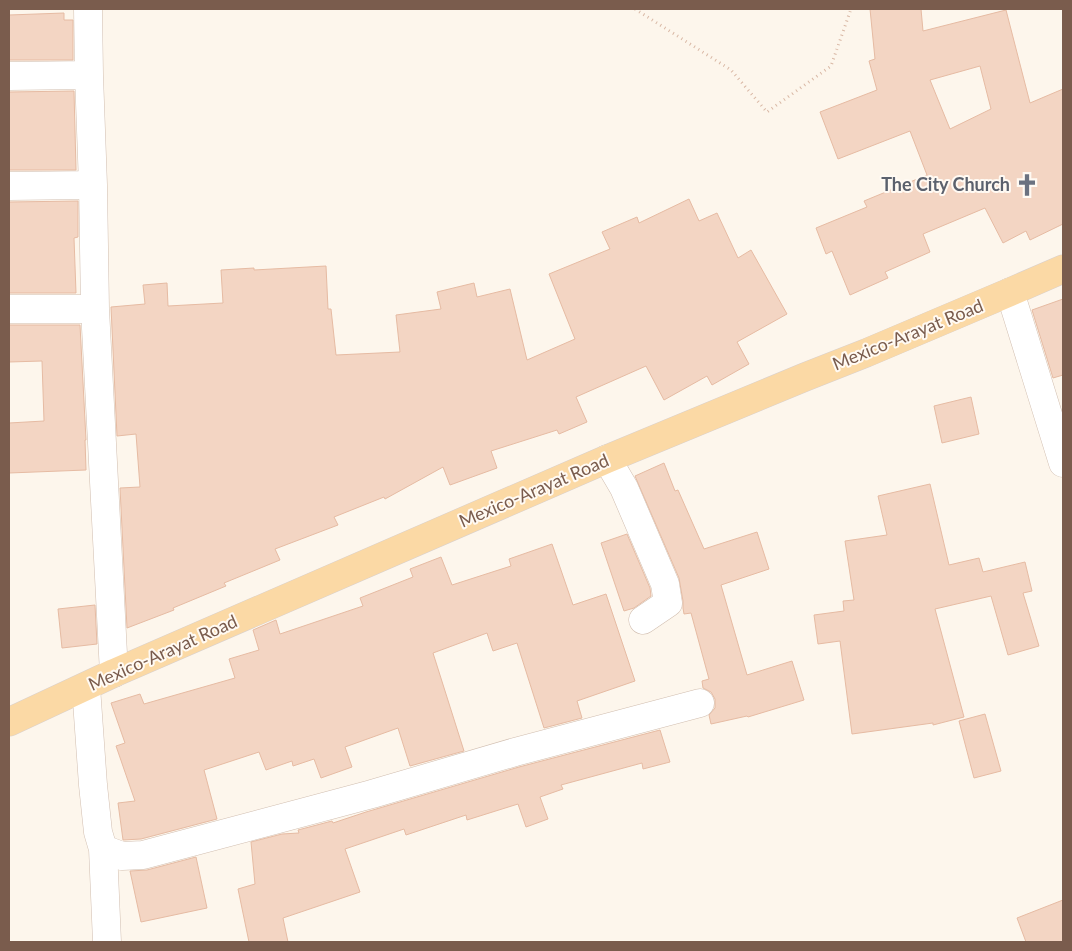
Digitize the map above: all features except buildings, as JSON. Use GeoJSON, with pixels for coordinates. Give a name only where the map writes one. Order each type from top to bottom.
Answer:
{"type":"FeatureCollection","features":[{"type":"Feature","properties":{"kind":"main road","name":"Mexico-Arayat Road"},"geometry":{"type":"LineString","coordinates":[[9,720],[607,459],[866,353],[1063,269]]}},
{"type":"Feature","properties":{"kind":"street"},"geometry":{"type":"LineString","coordinates":[[88,9],[95,309],[114,673]]}},
{"type":"Feature","properties":{"kind":"street"},"geometry":{"type":"LineString","coordinates":[[9,76],[89,75]]}},
{"type":"Feature","properties":{"kind":"street"},"geometry":{"type":"LineString","coordinates":[[9,186],[93,185]]}},
{"type":"Feature","properties":{"kind":"street"},"geometry":{"type":"LineString","coordinates":[[1010,292],[1063,463]]}},
{"type":"Feature","properties":{"kind":"street"},"geometry":{"type":"LineString","coordinates":[[9,309],[95,309]]}},
{"type":"Feature","properties":{"kind":"street"},"geometry":{"type":"LineString","coordinates":[[607,459],[624,488],[665,584],[668,603],[643,620]]}},
{"type":"Feature","properties":{"kind":"street"},"geometry":{"type":"LineString","coordinates":[[86,688],[93,785],[98,832],[103,849],[107,942]]}},
{"type":"Feature","properties":{"kind":"street"},"geometry":{"type":"LineString","coordinates":[[103,849],[122,856],[143,855],[700,703]]}},
{"type":"Feature","properties":{"kind":"path"},"geometry":{"type":"LineString","coordinates":[[635,9],[731,70],[767,112],[830,66],[851,9]]}},
{"type":"Feature","properties":{"kind":"place","name":"The City Church"},"geometry":{"type":"Point","coordinates":[1027,185]}}]}
